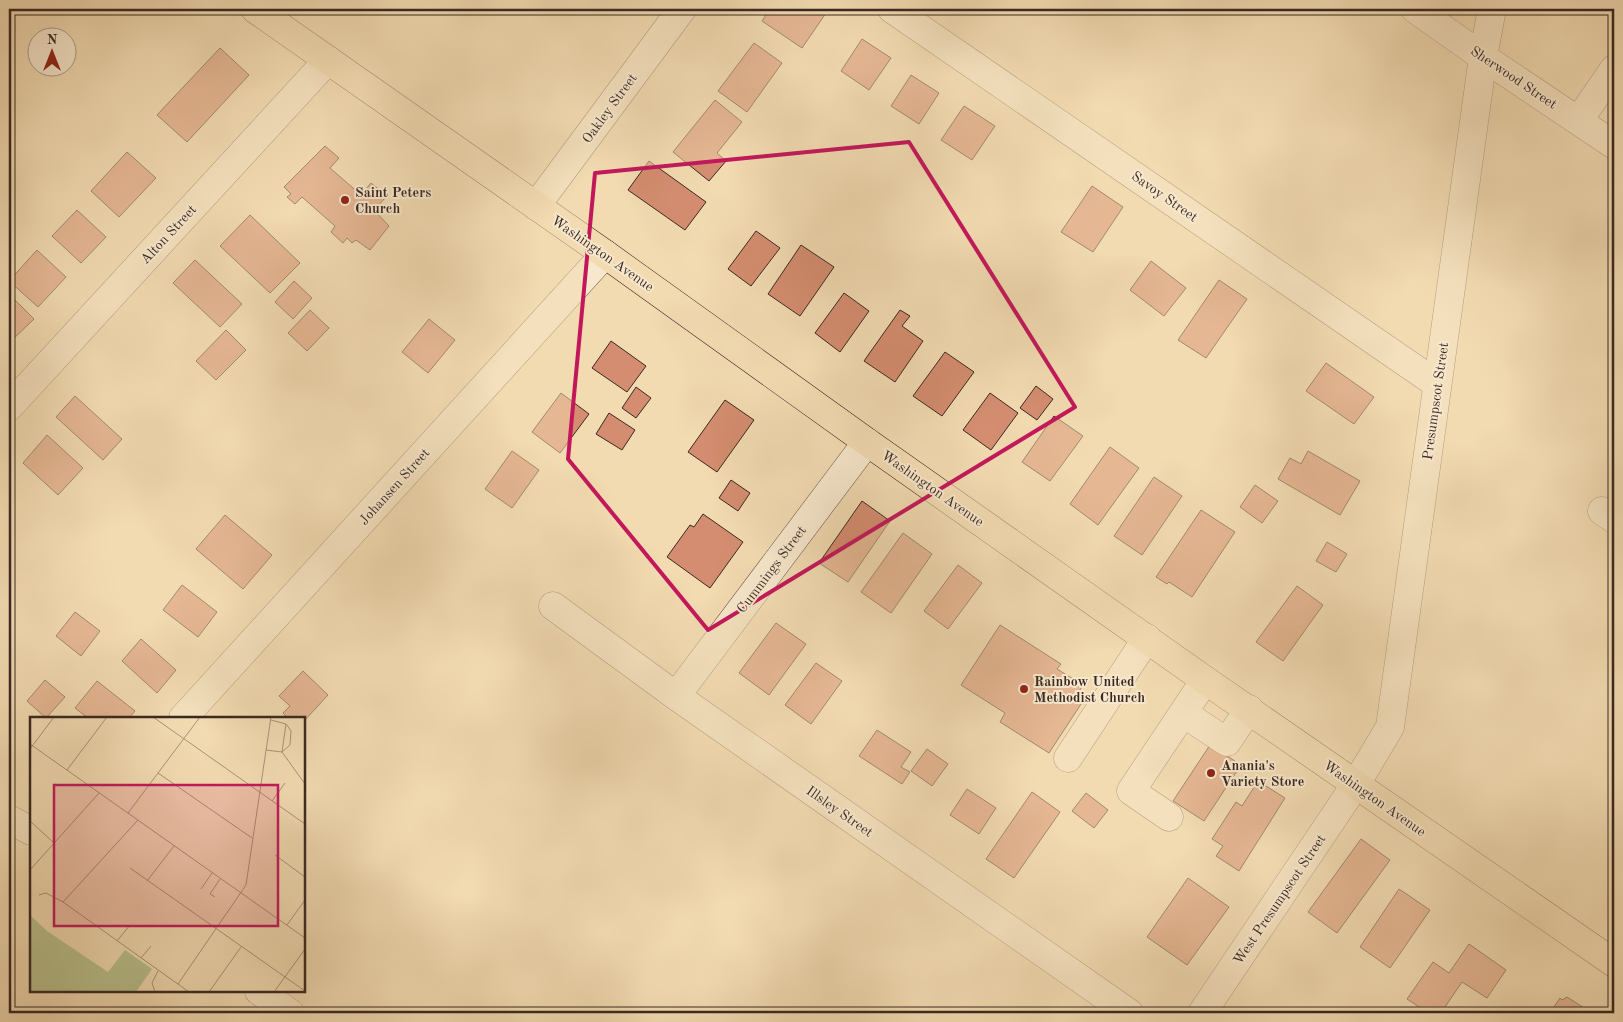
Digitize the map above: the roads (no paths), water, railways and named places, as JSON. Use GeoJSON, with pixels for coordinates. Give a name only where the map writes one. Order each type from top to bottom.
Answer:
{"type":"FeatureCollection","features":[{"type":"Feature","properties":{"kind":"main road","name":"Washington Avenue"},"geometry":{"type":"LineString","coordinates":[[255,9],[1206,680],[1614,963]]}},
{"type":"Feature","properties":{"kind":"street","name":"Oakley Street"},"geometry":{"type":"LineString","coordinates":[[536,206],[682,9]]}},
{"type":"Feature","properties":{"kind":"street","name":"Savoy Street"},"geometry":{"type":"LineString","coordinates":[[892,9],[1437,384]]}},
{"type":"Feature","properties":{"kind":"street","name":"Sherwood Street"},"geometry":{"type":"LineString","coordinates":[[1415,9],[1483,57],[1614,144]]}},
{"type":"Feature","properties":{"kind":"street","name":"Presumpscot Street"},"geometry":{"type":"LineString","coordinates":[[1356,784],[1390,727],[1483,57],[1492,9]]}},
{"type":"Feature","properties":{"kind":"street","name":"Alton Street"},"geometry":{"type":"LineString","coordinates":[[9,407],[328,60]]}},
{"type":"Feature","properties":{"kind":"street"},"geometry":{"type":"LineString","coordinates":[[1579,120],[1614,68]]}},
{"type":"Feature","properties":{"kind":"street","name":"Johansen Street"},"geometry":{"type":"LineString","coordinates":[[184,717],[604,254]]}},
{"type":"Feature","properties":{"kind":"street","name":"Cummings Street"},"geometry":{"type":"LineString","coordinates":[[676,696],[867,442]]}},
{"type":"Feature","properties":{"kind":"street","name":"Illsley Street"},"geometry":{"type":"LineString","coordinates":[[553,606],[676,696],[1129,1013]]}},
{"type":"Feature","properties":{"kind":"street"},"geometry":{"type":"LineString","coordinates":[[1068,758],[1147,638]]}},
{"type":"Feature","properties":{"kind":"street"},"geometry":{"type":"LineString","coordinates":[[1169,817],[1131,791],[1206,680]]}},
{"type":"Feature","properties":{"kind":"street"},"geometry":{"type":"LineString","coordinates":[[1183,713],[1227,742],[1249,709]]}},
{"type":"Feature","properties":{"kind":"street","name":"West Presumpscot Street"},"geometry":{"type":"LineString","coordinates":[[1202,1013],[1356,784]]}},
{"type":"Feature","properties":{"kind":"street"},"geometry":{"type":"LineString","coordinates":[[9,819],[30,831]]}},
{"type":"Feature","properties":{"kind":"street"},"geometry":{"type":"LineString","coordinates":[[260,992],[290,1013]]}},
{"type":"Feature","properties":{"kind":"place","name":"Saint Peters Church"},"geometry":{"type":"Point","coordinates":[345,200]}},
{"type":"Feature","properties":{"kind":"place","name":"Rainbow United Methodist Church"},"geometry":{"type":"Point","coordinates":[1024,689]}},
{"type":"Feature","properties":{"kind":"place","name":"Anania's Variety Store"},"geometry":{"type":"Point","coordinates":[1211,773]}}]}
